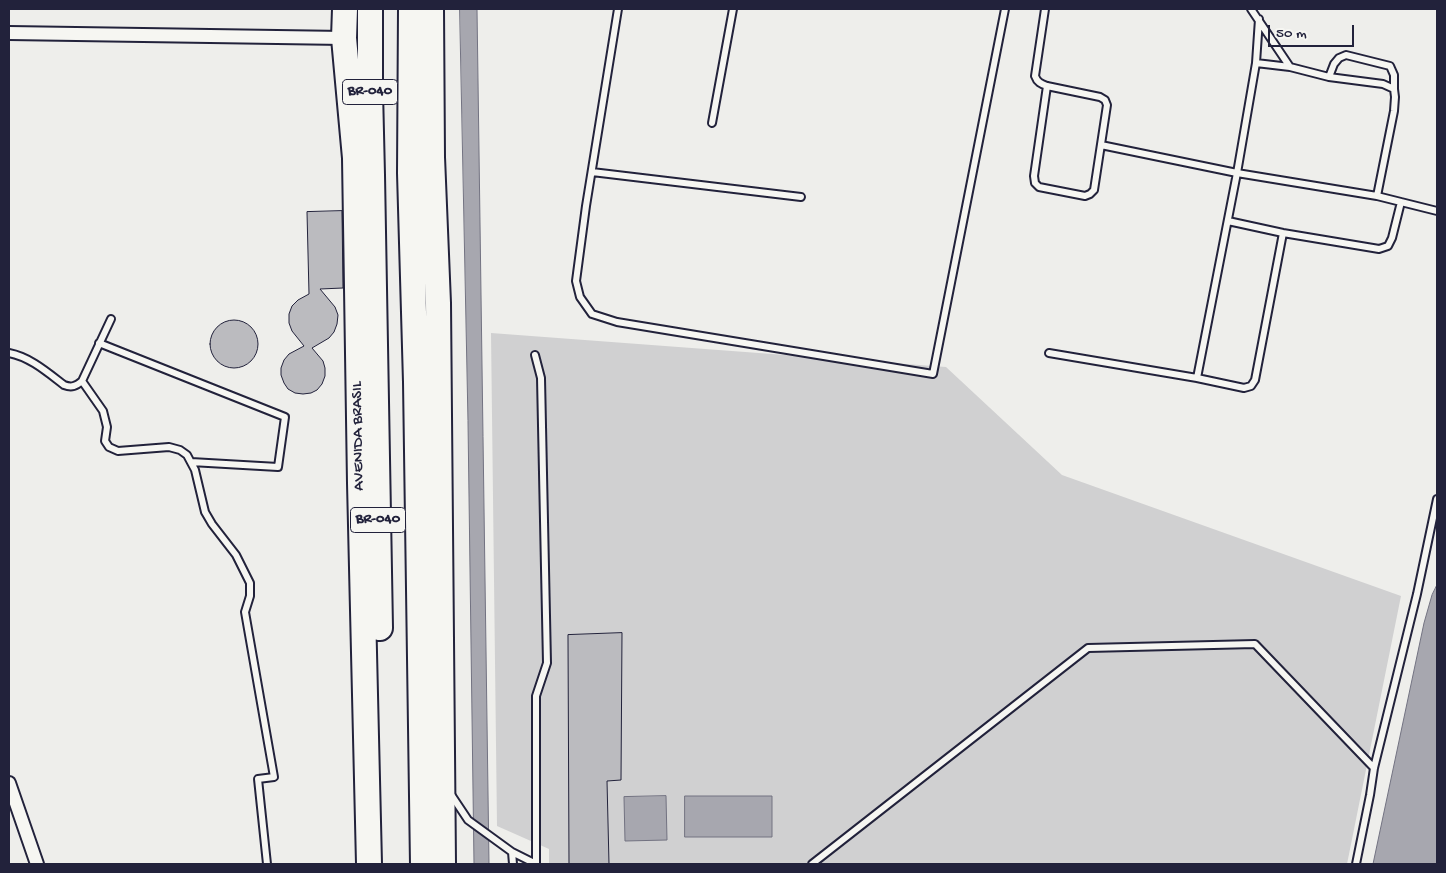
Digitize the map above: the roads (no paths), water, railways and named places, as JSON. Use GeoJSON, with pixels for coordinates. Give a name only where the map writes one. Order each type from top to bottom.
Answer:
{"type":"FeatureCollection","features":[{"type":"Feature","properties":{"kind":"highway","name":"AVENIDA BRASIL"},"geometry":{"type":"LineString","coordinates":[[370,9],[383,864]]}},
{"type":"Feature","properties":{"kind":"highway","name":"BR-040"},"geometry":{"type":"LineString","coordinates":[[411,9],[410,172],[416,382],[423,864]]}},
{"type":"Feature","properties":{"kind":"highway"},"geometry":{"type":"LineString","coordinates":[[431,9],[432,157],[438,303],[443,864]]}},
{"type":"Feature","properties":{"kind":"highway","name":"AVENIDA BRASIL"},"geometry":{"type":"LineString","coordinates":[[347,10],[344,38],[355,158],[368,864]]}},
{"type":"Feature","properties":{"kind":"highway"},"geometry":{"type":"LineString","coordinates":[[347,10],[372,175]]}},
{"type":"Feature","properties":{"kind":"highway"},"geometry":{"type":"LineString","coordinates":[[416,382],[432,157]]}},
{"type":"Feature","properties":{"kind":"street"},"geometry":{"type":"LineString","coordinates":[[9,34],[344,38]]}},
{"type":"Feature","properties":{"kind":"street"},"geometry":{"type":"LineString","coordinates":[[9,783],[37,864]]}},
{"type":"Feature","properties":{"kind":"lane"},"geometry":{"type":"LineString","coordinates":[[618,9],[576,281],[580,297],[592,314],[617,322],[933,374],[1005,9]]}},
{"type":"Feature","properties":{"kind":"lane"},"geometry":{"type":"LineString","coordinates":[[712,124],[733,9]]}},
{"type":"Feature","properties":{"kind":"lane"},"geometry":{"type":"LineString","coordinates":[[1044,9],[1035,76],[1039,83],[1100,97],[1105,100],[1107,105],[1094,190],[1086,196],[1040,187],[1035,183],[1034,176],[1047,86]]}},
{"type":"Feature","properties":{"kind":"lane"},"geometry":{"type":"LineString","coordinates":[[1251,9],[1290,67]]}},
{"type":"Feature","properties":{"kind":"lane"},"geometry":{"type":"LineString","coordinates":[[1197,378],[1237,173],[1256,63],[1259,19]]}},
{"type":"Feature","properties":{"kind":"lane"},"geometry":{"type":"LineString","coordinates":[[1330,77],[1334,64],[1339,58],[1346,55],[1390,66],[1394,75],[1394,111],[1377,196]]}},
{"type":"Feature","properties":{"kind":"lane"},"geometry":{"type":"LineString","coordinates":[[1256,63],[1290,67],[1330,77],[1382,84],[1394,89]]}},
{"type":"Feature","properties":{"kind":"lane"},"geometry":{"type":"LineString","coordinates":[[1101,145],[1237,173],[1377,196],[1437,211]]}},
{"type":"Feature","properties":{"kind":"lane"},"geometry":{"type":"LineString","coordinates":[[592,172],[801,197]]}},
{"type":"Feature","properties":{"kind":"lane"},"geometry":{"type":"LineString","coordinates":[[1228,221],[1379,249],[1388,246],[1392,238],[1401,202]]}},
{"type":"Feature","properties":{"kind":"lane"},"geometry":{"type":"LineString","coordinates":[[1049,353],[1197,378],[1244,388],[1251,386],[1255,380],[1284,232]]}},
{"type":"Feature","properties":{"kind":"lane"},"geometry":{"type":"LineString","coordinates":[[9,353],[20,355],[69,386],[76,386],[82,381],[111,319]]}},
{"type":"Feature","properties":{"kind":"lane"},"geometry":{"type":"LineString","coordinates":[[99,343],[285,417],[278,467],[191,462]]}},
{"type":"Feature","properties":{"kind":"lane"},"geometry":{"type":"LineString","coordinates":[[442,782],[468,820],[512,852],[536,864],[536,696],[547,663],[541,378],[535,354]]}},
{"type":"Feature","properties":{"kind":"lane"},"geometry":{"type":"LineString","coordinates":[[82,381],[102,411],[107,427],[105,441],[109,447],[118,451],[170,447],[180,450],[187,455],[196,470],[205,512],[236,555],[250,583],[250,596],[245,612],[274,777],[258,780],[267,864]]}},
{"type":"Feature","properties":{"kind":"lane"},"geometry":{"type":"LineString","coordinates":[[1356,864],[1374,768],[1417,594],[1437,499]]}},
{"type":"Feature","properties":{"kind":"lane"},"geometry":{"type":"LineString","coordinates":[[812,864],[1088,648],[1255,644],[1374,768]]}},
{"type":"Feature","properties":{"kind":"lane"},"geometry":{"type":"LineString","coordinates":[[512,852],[512,864]]}}]}
